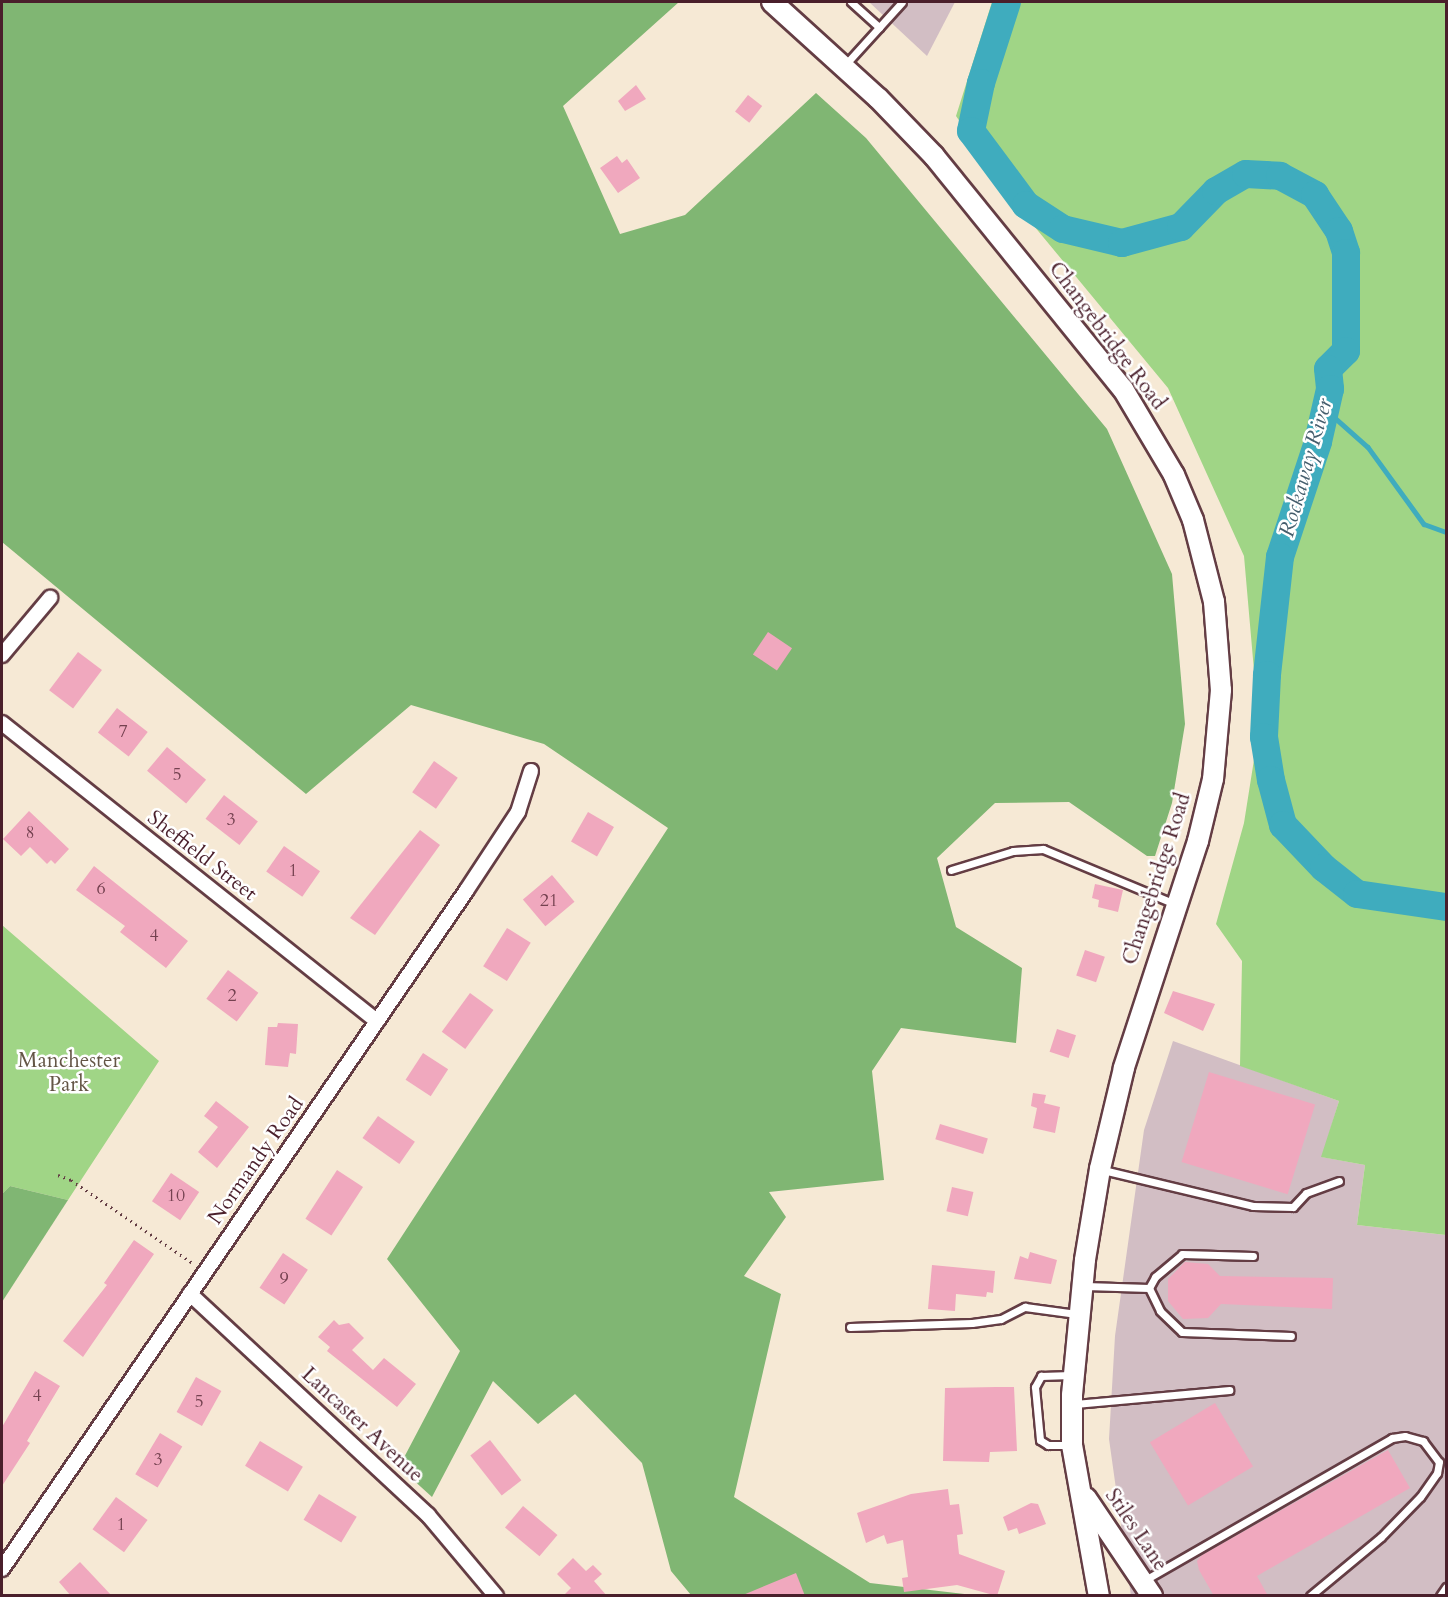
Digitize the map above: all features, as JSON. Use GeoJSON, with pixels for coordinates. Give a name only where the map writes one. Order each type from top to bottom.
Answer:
{"type":"FeatureCollection","features":[{"type":"Feature","properties":{"kind":"main road","name":"Changebridge Road"},"geometry":{"type":"LineString","coordinates":[[772,2],[844,66],[934,156],[1097,354],[1153,436],[1193,520],[1214,602],[1221,690],[1211,789],[1124,1068],[1100,1169],[1082,1286],[1072,1404],[1072,1445],[1099,1596]]}},
{"type":"Feature","properties":{"kind":"main road","name":"Stiles Lane"},"geometry":{"type":"LineString","coordinates":[[1081,1491],[1147,1589]]}},
{"type":"Feature","properties":{"kind":"street"},"geometry":{"type":"LineString","coordinates":[[2,655],[51,598]]}},
{"type":"Feature","properties":{"kind":"street","name":"Sheffield Street"},"geometry":{"type":"LineString","coordinates":[[2,723],[377,1022]]}},
{"type":"Feature","properties":{"kind":"street","name":"Normandy Road"},"geometry":{"type":"LineString","coordinates":[[2,1569],[518,812],[531,771]]}},
{"type":"Feature","properties":{"kind":"street","name":"Lancaster Avenue"},"geometry":{"type":"LineString","coordinates":[[190,1294],[423,1510],[496,1596]]}},
{"type":"Feature","properties":{"kind":"lane"},"geometry":{"type":"LineString","coordinates":[[850,2],[879,27]]}},
{"type":"Feature","properties":{"kind":"lane"},"geometry":{"type":"LineString","coordinates":[[844,66],[902,2]]}},
{"type":"Feature","properties":{"kind":"lane"},"geometry":{"type":"LineString","coordinates":[[951,870],[1013,851],[1043,849],[1176,905]]}},
{"type":"Feature","properties":{"kind":"lane"},"geometry":{"type":"LineString","coordinates":[[1100,1169],[1252,1206],[1293,1207],[1306,1193],[1339,1181]]}},
{"type":"Feature","properties":{"kind":"lane"},"geometry":{"type":"LineString","coordinates":[[1149,1288],[1155,1277],[1182,1254],[1200,1252],[1253,1256]]}},
{"type":"Feature","properties":{"kind":"lane"},"geometry":{"type":"LineString","coordinates":[[1082,1286],[1149,1288]]}},
{"type":"Feature","properties":{"kind":"lane"},"geometry":{"type":"LineString","coordinates":[[1149,1288],[1160,1311],[1182,1332],[1291,1336]]}},
{"type":"Feature","properties":{"kind":"lane"},"geometry":{"type":"LineString","coordinates":[[850,1328],[972,1323],[1002,1319],[1025,1307],[1079,1314]]}},
{"type":"Feature","properties":{"kind":"lane"},"geometry":{"type":"LineString","coordinates":[[1072,1445],[1048,1445],[1040,1440],[1035,1387],[1041,1376],[1074,1375]]}},
{"type":"Feature","properties":{"kind":"lane"},"geometry":{"type":"LineString","coordinates":[[1072,1404],[1229,1390]]}},
{"type":"Feature","properties":{"kind":"lane"},"geometry":{"type":"LineString","coordinates":[[1147,1589],[1392,1438],[1405,1436],[1423,1441],[1439,1462],[1437,1473],[1420,1497],[1381,1537],[1310,1596]]}},
{"type":"Feature","properties":{"kind":"lane"},"geometry":{"type":"LineString","coordinates":[[1440,1596],[1446,1587]]}},
{"type":"Feature","properties":{"kind":"path"},"geometry":{"type":"LineString","coordinates":[[58,1175],[71,1180],[205,1271]]}},
{"type":"Feature","properties":{"kind":"shaded area"},"geometry":{"type":"Polygon","coordinates":[[[869,2],[955,2],[927,56],[869,2]]]}},
{"type":"Feature","properties":{"kind":"shaded area"},"geometry":{"type":"Polygon","coordinates":[[[1173,1041],[1339,1101],[1322,1157],[1365,1165],[1357,1225],[1446,1235],[1446,1595],[1131,1596],[1109,1439],[1115,1336],[1144,1130],[1173,1041]]]}},
{"type":"Feature","properties":{"kind":"green space"},"geometry":{"type":"Polygon","coordinates":[[[2,2],[679,2],[563,106],[620,234],[685,215],[816,93],[866,138],[1107,429],[1172,574],[1185,724],[1172,803],[1155,856],[1147,856],[1069,802],[995,803],[937,858],[956,927],[1022,968],[1016,1043],[901,1028],[872,1071],[884,1180],[769,1192],[786,1217],[744,1276],[781,1294],[734,1497],[870,1583],[973,1595],[691,1595],[671,1571],[642,1463],[575,1394],[538,1424],[493,1381],[432,1497],[399,1467],[460,1351],[387,1259],[668,828],[544,744],[411,705],[306,794],[2,542],[2,2]]]}},
{"type":"Feature","properties":{"kind":"green space"},"geometry":{"type":"Polygon","coordinates":[[[992,2],[1446,2],[1446,1235],[1357,1225],[1365,1165],[1321,1157],[1339,1101],[1240,1066],[1242,961],[1216,924],[1244,823],[1259,728],[1244,556],[1168,388],[958,134],[971,138],[956,116],[992,2]]]}},
{"type":"Feature","properties":{"kind":"green space","name":"Manchester Park"},"geometry":{"type":"Polygon","coordinates":[[[2,925],[159,1061],[68,1200],[10,1186],[2,1194],[2,925]]]}},
{"type":"Feature","properties":{"kind":"green space"},"geometry":{"type":"Polygon","coordinates":[[[10,1186],[68,1200],[2,1302],[2,1194],[10,1186]]]}},
{"type":"Feature","properties":{"kind":"building"},"geometry":{"type":"Polygon","coordinates":[[[636,85],[646,99],[625,111],[618,101],[636,85]]]}},
{"type":"Feature","properties":{"kind":"building"},"geometry":{"type":"Polygon","coordinates":[[[748,95],[762,106],[749,123],[735,112],[748,95]]]}},
{"type":"Feature","properties":{"kind":"building"},"geometry":{"type":"Polygon","coordinates":[[[617,156],[622,163],[627,159],[640,178],[618,193],[600,168],[617,156]]]}},
{"type":"Feature","properties":{"kind":"building"},"geometry":{"type":"Polygon","coordinates":[[[768,632],[792,648],[777,671],[753,654],[768,632]]]}},
{"type":"Feature","properties":{"kind":"building"},"geometry":{"type":"Polygon","coordinates":[[[78,652],[102,670],[73,708],[49,690],[78,652]]]}},
{"type":"Feature","properties":{"kind":"building"},"geometry":{"type":"Polygon","coordinates":[[[117,708],[148,732],[129,756],[98,732],[117,708]]]}},
{"type":"Feature","properties":{"kind":"building"},"geometry":{"type":"Polygon","coordinates":[[[167,747],[206,780],[186,804],[147,771],[167,747]]]}},
{"type":"Feature","properties":{"kind":"building"},"geometry":{"type":"Polygon","coordinates":[[[434,761],[458,778],[436,809],[412,792],[434,761]]]}},
{"type":"Feature","properties":{"kind":"building"},"geometry":{"type":"Polygon","coordinates":[[[224,795],[258,821],[239,845],[206,819],[224,795]]]}},
{"type":"Feature","properties":{"kind":"building"},"geometry":{"type":"Polygon","coordinates":[[[29,811],[69,849],[55,864],[51,860],[47,864],[30,847],[21,856],[3,839],[29,811]]]}},
{"type":"Feature","properties":{"kind":"building"},"geometry":{"type":"Polygon","coordinates":[[[588,812],[614,827],[597,856],[571,841],[588,812]]]}},
{"type":"Feature","properties":{"kind":"building"},"geometry":{"type":"Polygon","coordinates":[[[420,830],[440,845],[375,935],[350,918],[420,830]]]}},
{"type":"Feature","properties":{"kind":"building"},"geometry":{"type":"Polygon","coordinates":[[[284,846],[320,871],[302,897],[266,871],[284,846]]]}},
{"type":"Feature","properties":{"kind":"building"},"geometry":{"type":"Polygon","coordinates":[[[94,866],[188,941],[166,968],[120,932],[125,926],[76,890],[94,866]]]}},
{"type":"Feature","properties":{"kind":"building"},"geometry":{"type":"Polygon","coordinates":[[[552,875],[574,902],[545,926],[523,899],[552,875]]]}},
{"type":"Feature","properties":{"kind":"building"},"geometry":{"type":"Polygon","coordinates":[[[1095,884],[1123,890],[1118,912],[1098,907],[1099,900],[1092,898],[1095,884]]]}},
{"type":"Feature","properties":{"kind":"building"},"geometry":{"type":"Polygon","coordinates":[[[507,928],[531,943],[507,981],[483,966],[507,928]]]}},
{"type":"Feature","properties":{"kind":"building"},"geometry":{"type":"Polygon","coordinates":[[[1085,950],[1105,957],[1096,982],[1076,976],[1085,950]]]}},
{"type":"Feature","properties":{"kind":"building"},"geometry":{"type":"Polygon","coordinates":[[[228,970],[258,993],[237,1022],[206,999],[228,970]]]}},
{"type":"Feature","properties":{"kind":"building"},"geometry":{"type":"Polygon","coordinates":[[[1173,991],[1215,1004],[1203,1031],[1164,1013],[1173,991]]]}},
{"type":"Feature","properties":{"kind":"building"},"geometry":{"type":"Polygon","coordinates":[[[470,993],[493,1010],[465,1049],[442,1032],[470,993]]]}},
{"type":"Feature","properties":{"kind":"building"},"geometry":{"type":"Polygon","coordinates":[[[278,1023],[298,1024],[296,1054],[290,1053],[288,1067],[265,1065],[268,1027],[277,1027],[278,1023]]]}},
{"type":"Feature","properties":{"kind":"building"},"geometry":{"type":"Polygon","coordinates":[[[1057,1029],[1076,1035],[1069,1058],[1050,1052],[1057,1029]]]}},
{"type":"Feature","properties":{"kind":"building"},"geometry":{"type":"Polygon","coordinates":[[[423,1053],[448,1069],[431,1096],[406,1080],[423,1053]]]}},
{"type":"Feature","properties":{"kind":"building"},"geometry":{"type":"Polygon","coordinates":[[[1209,1072],[1315,1104],[1288,1194],[1182,1162],[1209,1072]]]}},
{"type":"Feature","properties":{"kind":"building"},"geometry":{"type":"Polygon","coordinates":[[[1033,1093],[1046,1095],[1044,1103],[1060,1107],[1055,1133],[1033,1128],[1037,1108],[1031,1106],[1033,1093]]]}},
{"type":"Feature","properties":{"kind":"building"},"geometry":{"type":"Polygon","coordinates":[[[216,1101],[249,1127],[217,1168],[198,1152],[218,1127],[204,1116],[216,1101]]]}},
{"type":"Feature","properties":{"kind":"building"},"geometry":{"type":"Polygon","coordinates":[[[378,1116],[415,1142],[399,1164],[363,1138],[378,1116]]]}},
{"type":"Feature","properties":{"kind":"building"},"geometry":{"type":"Polygon","coordinates":[[[940,1124],[988,1139],[983,1154],[935,1139],[940,1124]]]}},
{"type":"Feature","properties":{"kind":"building"},"geometry":{"type":"Polygon","coordinates":[[[337,1170],[363,1187],[331,1236],[305,1219],[337,1170]]]}},
{"type":"Feature","properties":{"kind":"building"},"geometry":{"type":"Polygon","coordinates":[[[171,1173],[199,1192],[180,1220],[152,1201],[171,1173]]]}},
{"type":"Feature","properties":{"kind":"building"},"geometry":{"type":"Polygon","coordinates":[[[952,1187],[973,1192],[968,1216],[946,1211],[952,1187]]]}},
{"type":"Feature","properties":{"kind":"building"},"geometry":{"type":"Polygon","coordinates":[[[134,1240],[154,1254],[83,1357],[63,1341],[107,1285],[104,1283],[134,1240]]]}},
{"type":"Feature","properties":{"kind":"building"},"geometry":{"type":"Polygon","coordinates":[[[1030,1252],[1057,1260],[1051,1284],[1014,1279],[1020,1256],[1028,1259],[1030,1252]]]}},
{"type":"Feature","properties":{"kind":"building"},"geometry":{"type":"Polygon","coordinates":[[[283,1253],[308,1270],[284,1305],[260,1288],[283,1253]]]}},
{"type":"Feature","properties":{"kind":"building"},"geometry":{"type":"Polygon","coordinates":[[[1185,1262],[1208,1264],[1220,1276],[1333,1278],[1332,1309],[1221,1304],[1208,1318],[1183,1319],[1168,1301],[1168,1279],[1185,1262]]]}},
{"type":"Feature","properties":{"kind":"building"},"geometry":{"type":"Polygon","coordinates":[[[932,1265],[995,1271],[993,1293],[987,1292],[986,1297],[956,1294],[955,1311],[928,1309],[932,1265]]]}},
{"type":"Feature","properties":{"kind":"building"},"geometry":{"type":"Polygon","coordinates":[[[334,1320],[339,1325],[349,1323],[364,1338],[352,1350],[373,1370],[384,1358],[416,1384],[397,1407],[327,1351],[330,1347],[318,1337],[334,1320]]]}},
{"type":"Feature","properties":{"kind":"building"},"geometry":{"type":"Polygon","coordinates":[[[35,1371],[60,1386],[27,1441],[30,1443],[2,1486],[2,1427],[35,1371]]]}},
{"type":"Feature","properties":{"kind":"building"},"geometry":{"type":"Polygon","coordinates":[[[196,1377],[221,1391],[202,1426],[177,1412],[196,1377]]]}},
{"type":"Feature","properties":{"kind":"building"},"geometry":{"type":"Polygon","coordinates":[[[1014,1387],[1017,1451],[990,1452],[989,1462],[943,1461],[945,1388],[1014,1387]]]}},
{"type":"Feature","properties":{"kind":"building"},"geometry":{"type":"Polygon","coordinates":[[[1215,1403],[1253,1466],[1188,1506],[1150,1442],[1215,1403]]]}},
{"type":"Feature","properties":{"kind":"building"},"geometry":{"type":"Polygon","coordinates":[[[160,1433],[182,1446],[158,1488],[135,1474],[160,1433]]]}},
{"type":"Feature","properties":{"kind":"building"},"geometry":{"type":"Polygon","coordinates":[[[490,1440],[521,1480],[502,1496],[470,1455],[490,1440]]]}},
{"type":"Feature","properties":{"kind":"building"},"geometry":{"type":"Polygon","coordinates":[[[260,1441],[303,1467],[288,1492],[245,1466],[260,1441]]]}},
{"type":"Feature","properties":{"kind":"building"},"geometry":{"type":"Polygon","coordinates":[[[1388,1450],[1410,1488],[1257,1576],[1268,1596],[1214,1596],[1199,1570],[1197,1561],[1202,1555],[1388,1450]]]}},
{"type":"Feature","properties":{"kind":"building"},"geometry":{"type":"Polygon","coordinates":[[[948,1489],[950,1505],[959,1504],[963,1534],[957,1535],[959,1554],[1005,1571],[997,1596],[957,1585],[904,1592],[902,1578],[908,1577],[903,1540],[887,1544],[884,1535],[866,1543],[857,1513],[911,1494],[948,1489]]]}},
{"type":"Feature","properties":{"kind":"building"},"geometry":{"type":"Polygon","coordinates":[[[319,1494],[357,1517],[341,1542],[304,1520],[319,1494]]]}},
{"type":"Feature","properties":{"kind":"building"},"geometry":{"type":"Polygon","coordinates":[[[116,1497],[148,1520],[124,1552],[92,1529],[116,1497]]]}},
{"type":"Feature","properties":{"kind":"building"},"geometry":{"type":"Polygon","coordinates":[[[1031,1503],[1038,1504],[1046,1524],[1019,1534],[1017,1528],[1008,1531],[1003,1517],[1031,1503]]]}},
{"type":"Feature","properties":{"kind":"building"},"geometry":{"type":"Polygon","coordinates":[[[523,1506],[557,1535],[539,1556],[505,1527],[523,1506]]]}},
{"type":"Feature","properties":{"kind":"building"},"geometry":{"type":"Polygon","coordinates":[[[573,1558],[586,1571],[593,1565],[602,1574],[594,1581],[607,1596],[563,1596],[571,1588],[557,1574],[573,1558]]]}},
{"type":"Feature","properties":{"kind":"building"},"geometry":{"type":"Polygon","coordinates":[[[80,1562],[112,1596],[71,1596],[59,1582],[80,1562]]]}},
{"type":"Feature","properties":{"kind":"building"},"geometry":{"type":"Polygon","coordinates":[[[796,1573],[805,1596],[743,1596],[743,1595],[796,1573]]]}},
{"type":"Feature","properties":{"kind":"waterway","name":"Rockaway River"},"geometry":{"type":"LineString","coordinates":[[1007,2],[981,83],[971,131],[1026,205],[1063,229],[1122,243],[1181,227],[1216,191],[1246,174],[1280,176],[1315,195],[1339,231],[1346,253],[1346,351],[1328,369],[1330,389],[1318,442],[1280,557],[1267,675],[1264,737],[1271,780],[1283,825],[1324,868],[1357,894],[1446,907]]}},
{"type":"Feature","properties":{"kind":"waterway"},"geometry":{"type":"LineString","coordinates":[[1325,409],[1368,447],[1424,524],[1446,532]]}}]}
